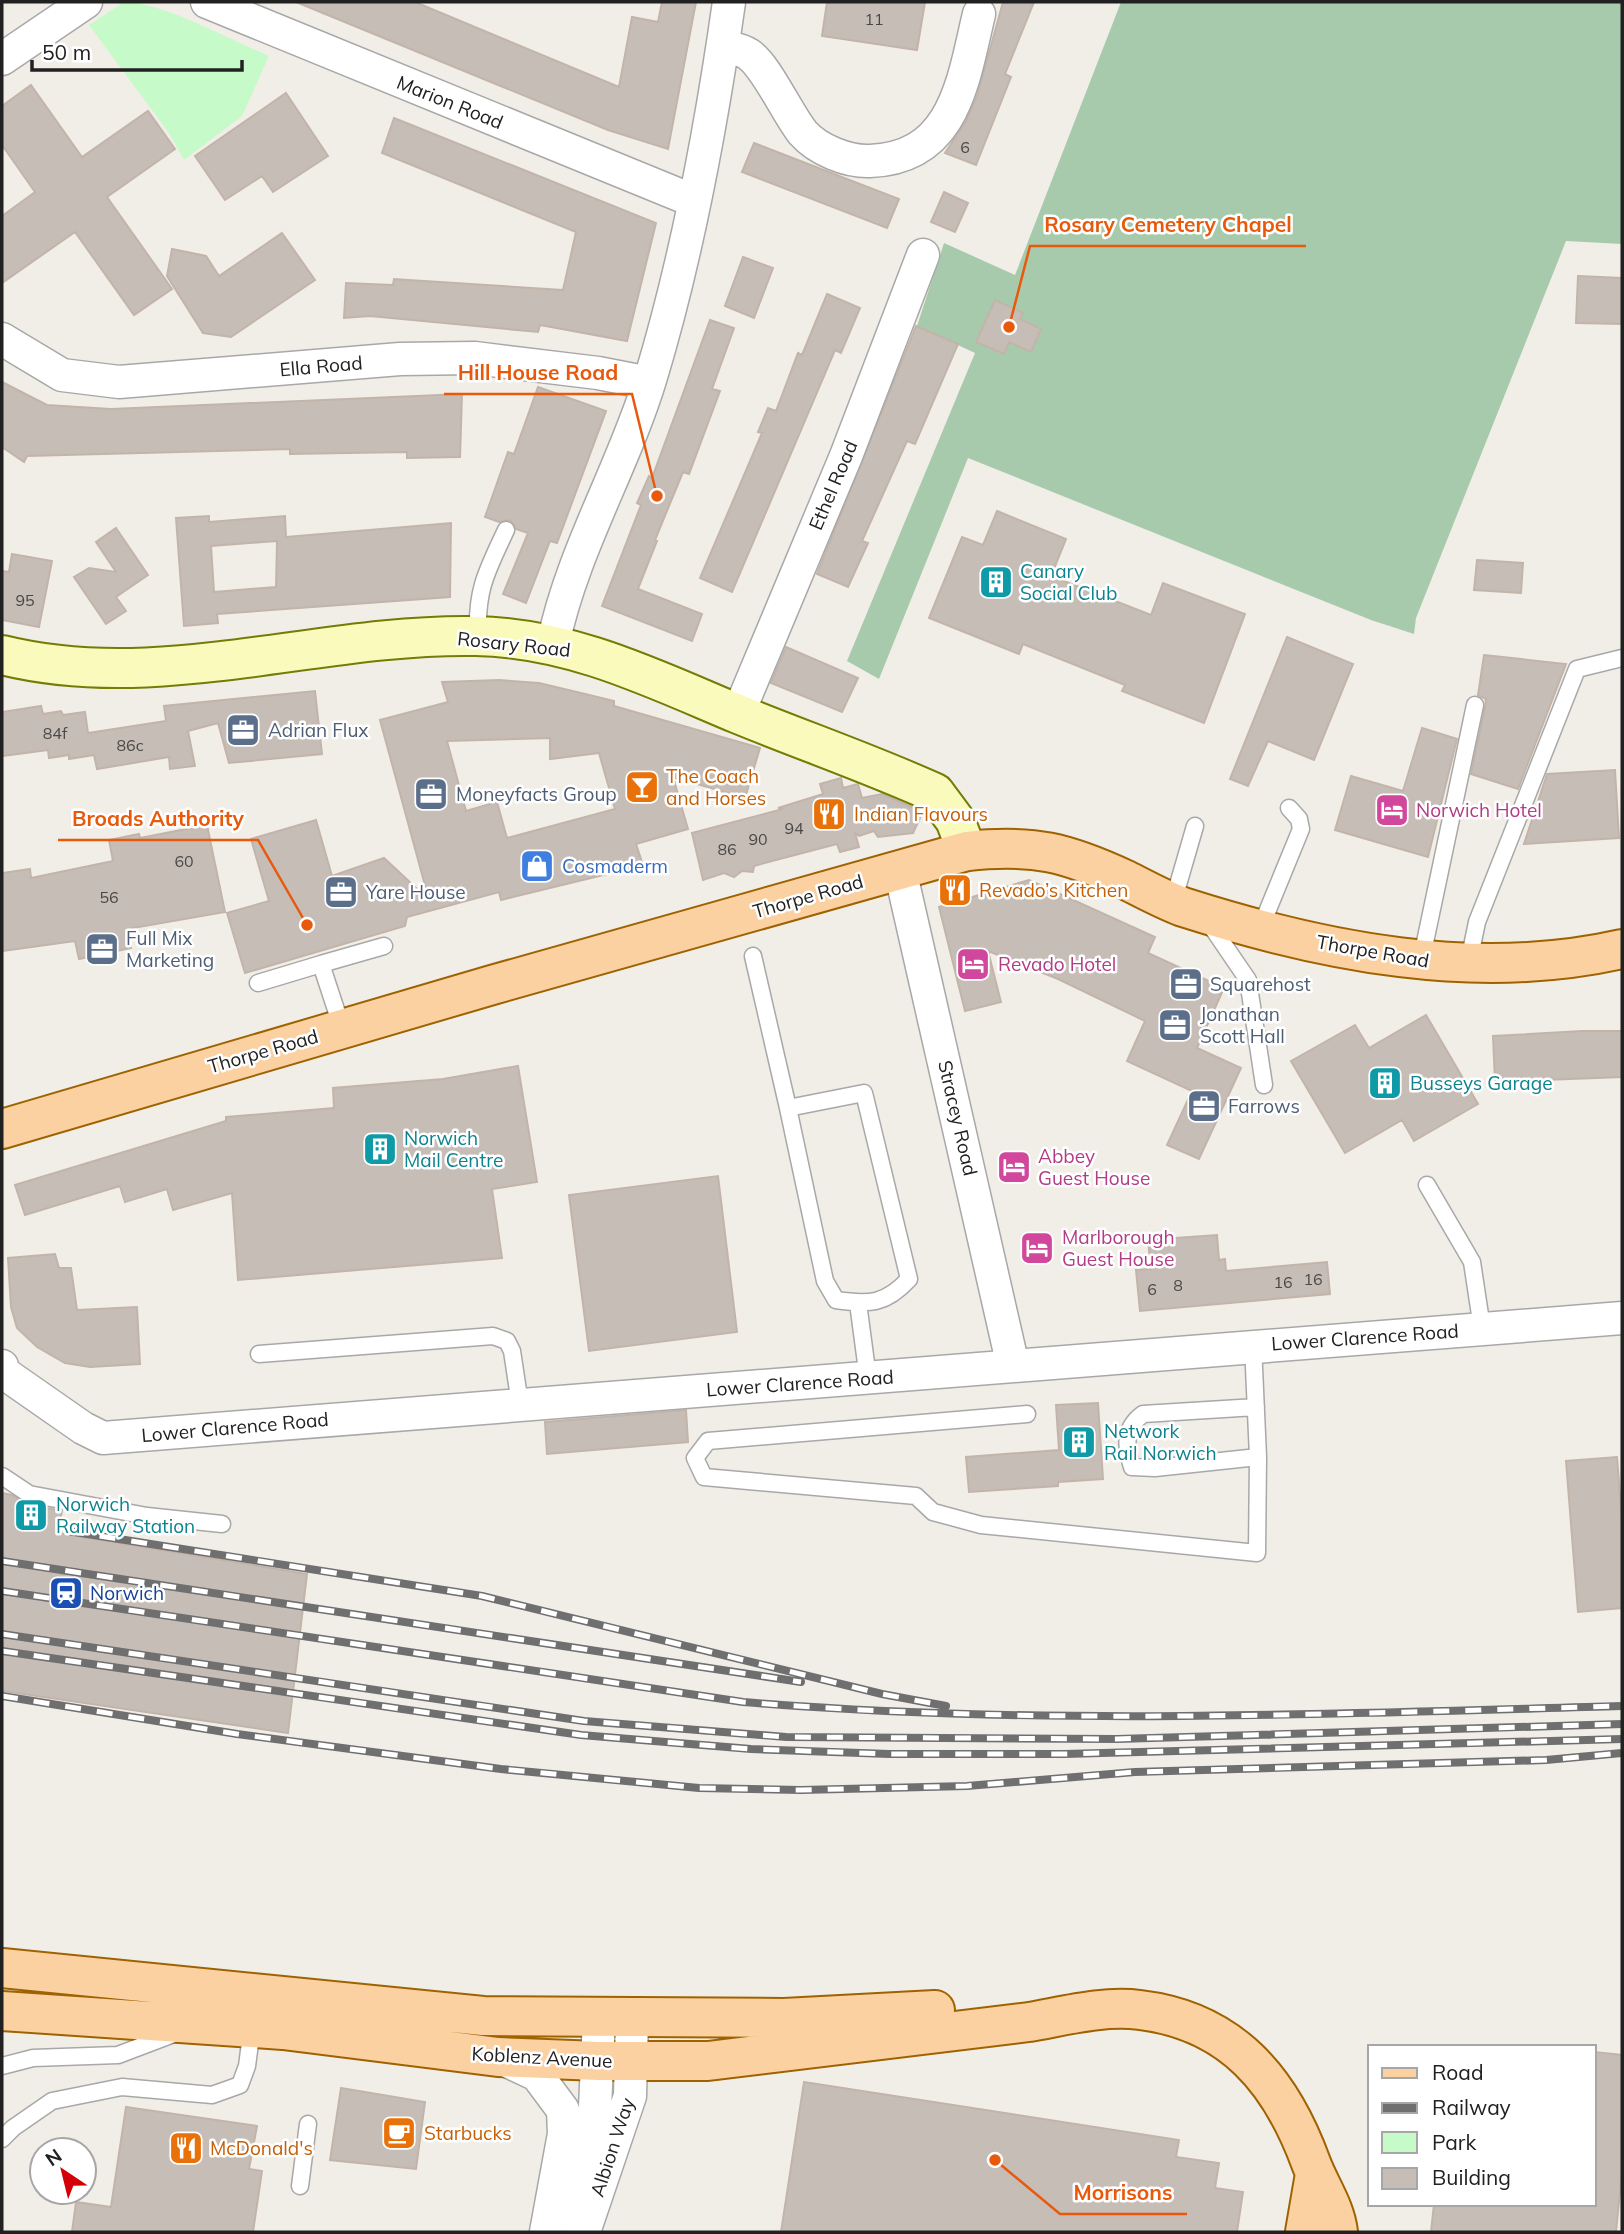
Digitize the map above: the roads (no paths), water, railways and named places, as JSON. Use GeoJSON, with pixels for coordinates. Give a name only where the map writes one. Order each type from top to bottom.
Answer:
{"type":"FeatureCollection","features":[{"type":"Feature","properties":{"kind":"main road","name":"Thorpe Road"},"geometry":{"type":"LineString","coordinates":[[3,1125],[342,1028],[687,923],[967,851],[1015,847],[1042,849],[1098,867],[1187,907],[1260,929],[1421,961],[1469,964],[1532,962],[1617,952]]}},
{"type":"Feature","properties":{"kind":"main road","name":"Koblenz Avenue"},"geometry":{"type":"LineString","coordinates":[[2,1968],[483,2016],[616,2019],[784,2018],[1027,2006],[1080,2013]]}},
{"type":"Feature","properties":{"kind":"main road","name":"Koblenz Avenue"},"geometry":{"type":"LineString","coordinates":[[2,2011],[201,2023],[498,2057],[708,2061],[1029,2022],[1080,2013],[1139,2009],[1189,2021],[1221,2036],[1252,2060],[1277,2091],[1297,2123],[1315,2174],[1336,2216],[1338,2232]]}},
{"type":"Feature","properties":{"kind":"main road","name":"Koblenz Avenue"},"geometry":{"type":"LineString","coordinates":[[1305,2232],[1315,2174]]}},
{"type":"Feature","properties":{"kind":"street"},"geometry":{"type":"LineString","coordinates":[[2,59],[86,2]]}},
{"type":"Feature","properties":{"kind":"street","name":"Marion Road"},"geometry":{"type":"LineString","coordinates":[[207,2],[694,201]]}},
{"type":"Feature","properties":{"kind":"street"},"geometry":{"type":"LineString","coordinates":[[553,644],[570,582],[649,383],[694,201],[729,2]]}},
{"type":"Feature","properties":{"kind":"street"},"geometry":{"type":"LineString","coordinates":[[723,46],[752,57],[804,134],[822,148],[857,162],[884,161],[906,155],[941,130],[964,77],[979,14]]}},
{"type":"Feature","properties":{"kind":"street","name":"Ethel Road"},"geometry":{"type":"LineString","coordinates":[[738,714],[846,456],[923,255]]}},
{"type":"Feature","properties":{"kind":"street","name":"Ella Road"},"geometry":{"type":"LineString","coordinates":[[2,339],[62,375],[119,382],[400,359],[475,358],[598,373],[649,383]]}},
{"type":"Feature","properties":{"kind":"street","name":"Rosary Road"},"geometry":{"type":"LineString","coordinates":[[2,655],[49,664],[100,668],[217,663],[392,639],[478,636],[553,644],[627,666],[935,793],[955,820],[967,851]]}},
{"type":"Feature","properties":{"kind":"street","name":"Stracey Road"},"geometry":{"type":"LineString","coordinates":[[900,870],[1013,1366]]}},
{"type":"Feature","properties":{"kind":"street","name":"Lower Clarence Road"},"geometry":{"type":"LineString","coordinates":[[2,1366],[4,1373],[83,1428],[103,1438],[1253,1345],[1622,1318]]}},
{"type":"Feature","properties":{"kind":"street","name":"Albion Way"},"geometry":{"type":"LineString","coordinates":[[567,2232],[595,2108],[615,2061],[616,2019]]}},
{"type":"Feature","properties":{"kind":"street"},"geometry":{"type":"LineString","coordinates":[[498,2057],[537,2075],[563,2110],[564,2134],[546,2232]]}},
{"type":"Feature","properties":{"kind":"street","name":"Albion Way"},"geometry":{"type":"LineString","coordinates":[[584,2232],[630,2096],[615,2061]]}},
{"type":"Feature","properties":{"kind":"lane"},"geometry":{"type":"LineString","coordinates":[[478,636],[477,605],[481,585],[506,530]]}},
{"type":"Feature","properties":{"kind":"lane"},"geometry":{"type":"LineString","coordinates":[[1469,964],[1477,922],[1577,669],[1622,658]]}},
{"type":"Feature","properties":{"kind":"lane"},"geometry":{"type":"LineString","coordinates":[[1421,961],[1475,705]]}},
{"type":"Feature","properties":{"kind":"lane"},"geometry":{"type":"LineString","coordinates":[[1260,929],[1301,829],[1299,819],[1289,808]]}},
{"type":"Feature","properties":{"kind":"lane"},"geometry":{"type":"LineString","coordinates":[[1195,826],[1187,907],[1248,980],[1264,1085]]}},
{"type":"Feature","properties":{"kind":"lane"},"geometry":{"type":"LineString","coordinates":[[258,983],[384,946]]}},
{"type":"Feature","properties":{"kind":"lane"},"geometry":{"type":"LineString","coordinates":[[753,956],[825,1281],[836,1300],[858,1303],[893,1297],[909,1279],[864,1093],[788,1108]]}},
{"type":"Feature","properties":{"kind":"lane"},"geometry":{"type":"LineString","coordinates":[[321,964],[342,1028]]}},
{"type":"Feature","properties":{"kind":"lane"},"geometry":{"type":"LineString","coordinates":[[1427,1185],[1472,1262],[1482,1328]]}},
{"type":"Feature","properties":{"kind":"lane"},"geometry":{"type":"LineString","coordinates":[[858,1303],[867,1378]]}},
{"type":"Feature","properties":{"kind":"lane"},"geometry":{"type":"LineString","coordinates":[[259,1354],[493,1336],[508,1341],[512,1351],[520,1404]]}},
{"type":"Feature","properties":{"kind":"lane"},"geometry":{"type":"LineString","coordinates":[[1027,1414],[708,1441],[695,1458],[704,1477],[916,1496],[933,1512],[981,1525],[1257,1553],[1258,1457],[1253,1345]]}},
{"type":"Feature","properties":{"kind":"lane"},"geometry":{"type":"LineString","coordinates":[[1256,1407],[1143,1413],[1132,1422],[1126,1436],[1132,1467],[1155,1468],[1258,1457]]}},
{"type":"Feature","properties":{"kind":"lane"},"geometry":{"type":"LineString","coordinates":[[2,1476],[29,1494],[147,1516],[222,1524]]}},
{"type":"Feature","properties":{"kind":"lane"},"geometry":{"type":"LineString","coordinates":[[2,2066],[33,2058],[118,2056],[201,2023]]}},
{"type":"Feature","properties":{"kind":"lane"},"geometry":{"type":"LineString","coordinates":[[2,2139],[13,2128],[52,2101],[122,2087],[212,2095],[240,2085],[247,2067],[253,2028]]}},
{"type":"Feature","properties":{"kind":"lane"},"geometry":{"type":"LineString","coordinates":[[300,2186],[308,2124]]}},
{"type":"Feature","properties":{"kind":"railway"},"geometry":{"type":"LineString","coordinates":[[68,1531],[482,1596],[882,1694],[946,1706]]}},
{"type":"Feature","properties":{"kind":"railway"},"geometry":{"type":"LineString","coordinates":[[2,1561],[801,1682]]}},
{"type":"Feature","properties":{"kind":"railway"},"geometry":{"type":"LineString","coordinates":[[2,1591],[743,1702],[963,1714],[1073,1716],[1292,1715],[1622,1706]]}},
{"type":"Feature","properties":{"kind":"railway"},"geometry":{"type":"LineString","coordinates":[[2,1634],[584,1721],[786,1737],[1117,1739],[1622,1724]]}},
{"type":"Feature","properties":{"kind":"railway"},"geometry":{"type":"LineString","coordinates":[[2,1651],[581,1735],[751,1749],[889,1754],[1064,1754],[1622,1739]]}},
{"type":"Feature","properties":{"kind":"railway"},"geometry":{"type":"LineString","coordinates":[[2,1696],[237,1734],[501,1769],[699,1788],[801,1790],[967,1786],[1135,1772],[1546,1760],[1622,1753]]}},
{"type":"Feature","properties":{"kind":"place","name":"Rosary Cemetery Chapel"},"geometry":{"type":"Point","coordinates":[1009,327]}},
{"type":"Feature","properties":{"kind":"place","name":"Hill House Road"},"geometry":{"type":"Point","coordinates":[657,496]}},
{"type":"Feature","properties":{"kind":"place","name":"Canary Social Club"},"geometry":{"type":"Point","coordinates":[996,582]}},
{"type":"Feature","properties":{"kind":"place","name":"Adrian Flux"},"geometry":{"type":"Point","coordinates":[243,730]}},
{"type":"Feature","properties":{"kind":"place","name":"The Coach and Horses"},"geometry":{"type":"Point","coordinates":[642,787]}},
{"type":"Feature","properties":{"kind":"place","name":"Moneyfacts Group"},"geometry":{"type":"Point","coordinates":[431,794]}},
{"type":"Feature","properties":{"kind":"place","name":"Norwich Hotel"},"geometry":{"type":"Point","coordinates":[1392,810]}},
{"type":"Feature","properties":{"kind":"place","name":"Indian Flavours"},"geometry":{"type":"Point","coordinates":[829,814]}},
{"type":"Feature","properties":{"kind":"place","name":"Cosmaderm"},"geometry":{"type":"Point","coordinates":[537,866]}},
{"type":"Feature","properties":{"kind":"place","name":"Revado’s Kitchen"},"geometry":{"type":"Point","coordinates":[955,890]}},
{"type":"Feature","properties":{"kind":"place","name":"Yare House"},"geometry":{"type":"Point","coordinates":[341,892]}},
{"type":"Feature","properties":{"kind":"place","name":"Broads Authority"},"geometry":{"type":"Point","coordinates":[307,925]}},
{"type":"Feature","properties":{"kind":"place","name":"Full Mix Marketing"},"geometry":{"type":"Point","coordinates":[102,949]}},
{"type":"Feature","properties":{"kind":"place","name":"Revado Hotel"},"geometry":{"type":"Point","coordinates":[973,964]}},
{"type":"Feature","properties":{"kind":"place","name":"Squarehost"},"geometry":{"type":"Point","coordinates":[1186,984]}},
{"type":"Feature","properties":{"kind":"place","name":"Jonathan Scott Hall"},"geometry":{"type":"Point","coordinates":[1175,1025]}},
{"type":"Feature","properties":{"kind":"place","name":"Busseys Garage"},"geometry":{"type":"Point","coordinates":[1385,1083]}},
{"type":"Feature","properties":{"kind":"place","name":"Farrows"},"geometry":{"type":"Point","coordinates":[1204,1106]}},
{"type":"Feature","properties":{"kind":"place","name":"Norwich Mail Centre"},"geometry":{"type":"Point","coordinates":[380,1149]}},
{"type":"Feature","properties":{"kind":"place","name":"Abbey Guest House"},"geometry":{"type":"Point","coordinates":[1014,1167]}},
{"type":"Feature","properties":{"kind":"place","name":"Marlborough Guest House"},"geometry":{"type":"Point","coordinates":[1037,1248]}},
{"type":"Feature","properties":{"kind":"place","name":"Network Rail Norwich"},"geometry":{"type":"Point","coordinates":[1079,1442]}},
{"type":"Feature","properties":{"kind":"place","name":"Norwich Railway Station"},"geometry":{"type":"Point","coordinates":[31,1515]}},
{"type":"Feature","properties":{"kind":"place","name":"Norwich"},"geometry":{"type":"Point","coordinates":[66,1593]}},
{"type":"Feature","properties":{"kind":"place","name":"Starbucks"},"geometry":{"type":"Point","coordinates":[399,2133]}},
{"type":"Feature","properties":{"kind":"place","name":"McDonald's"},"geometry":{"type":"Point","coordinates":[186,2148]}},
{"type":"Feature","properties":{"kind":"place","name":"Morrisons"},"geometry":{"type":"Point","coordinates":[995,2160]}}]}
